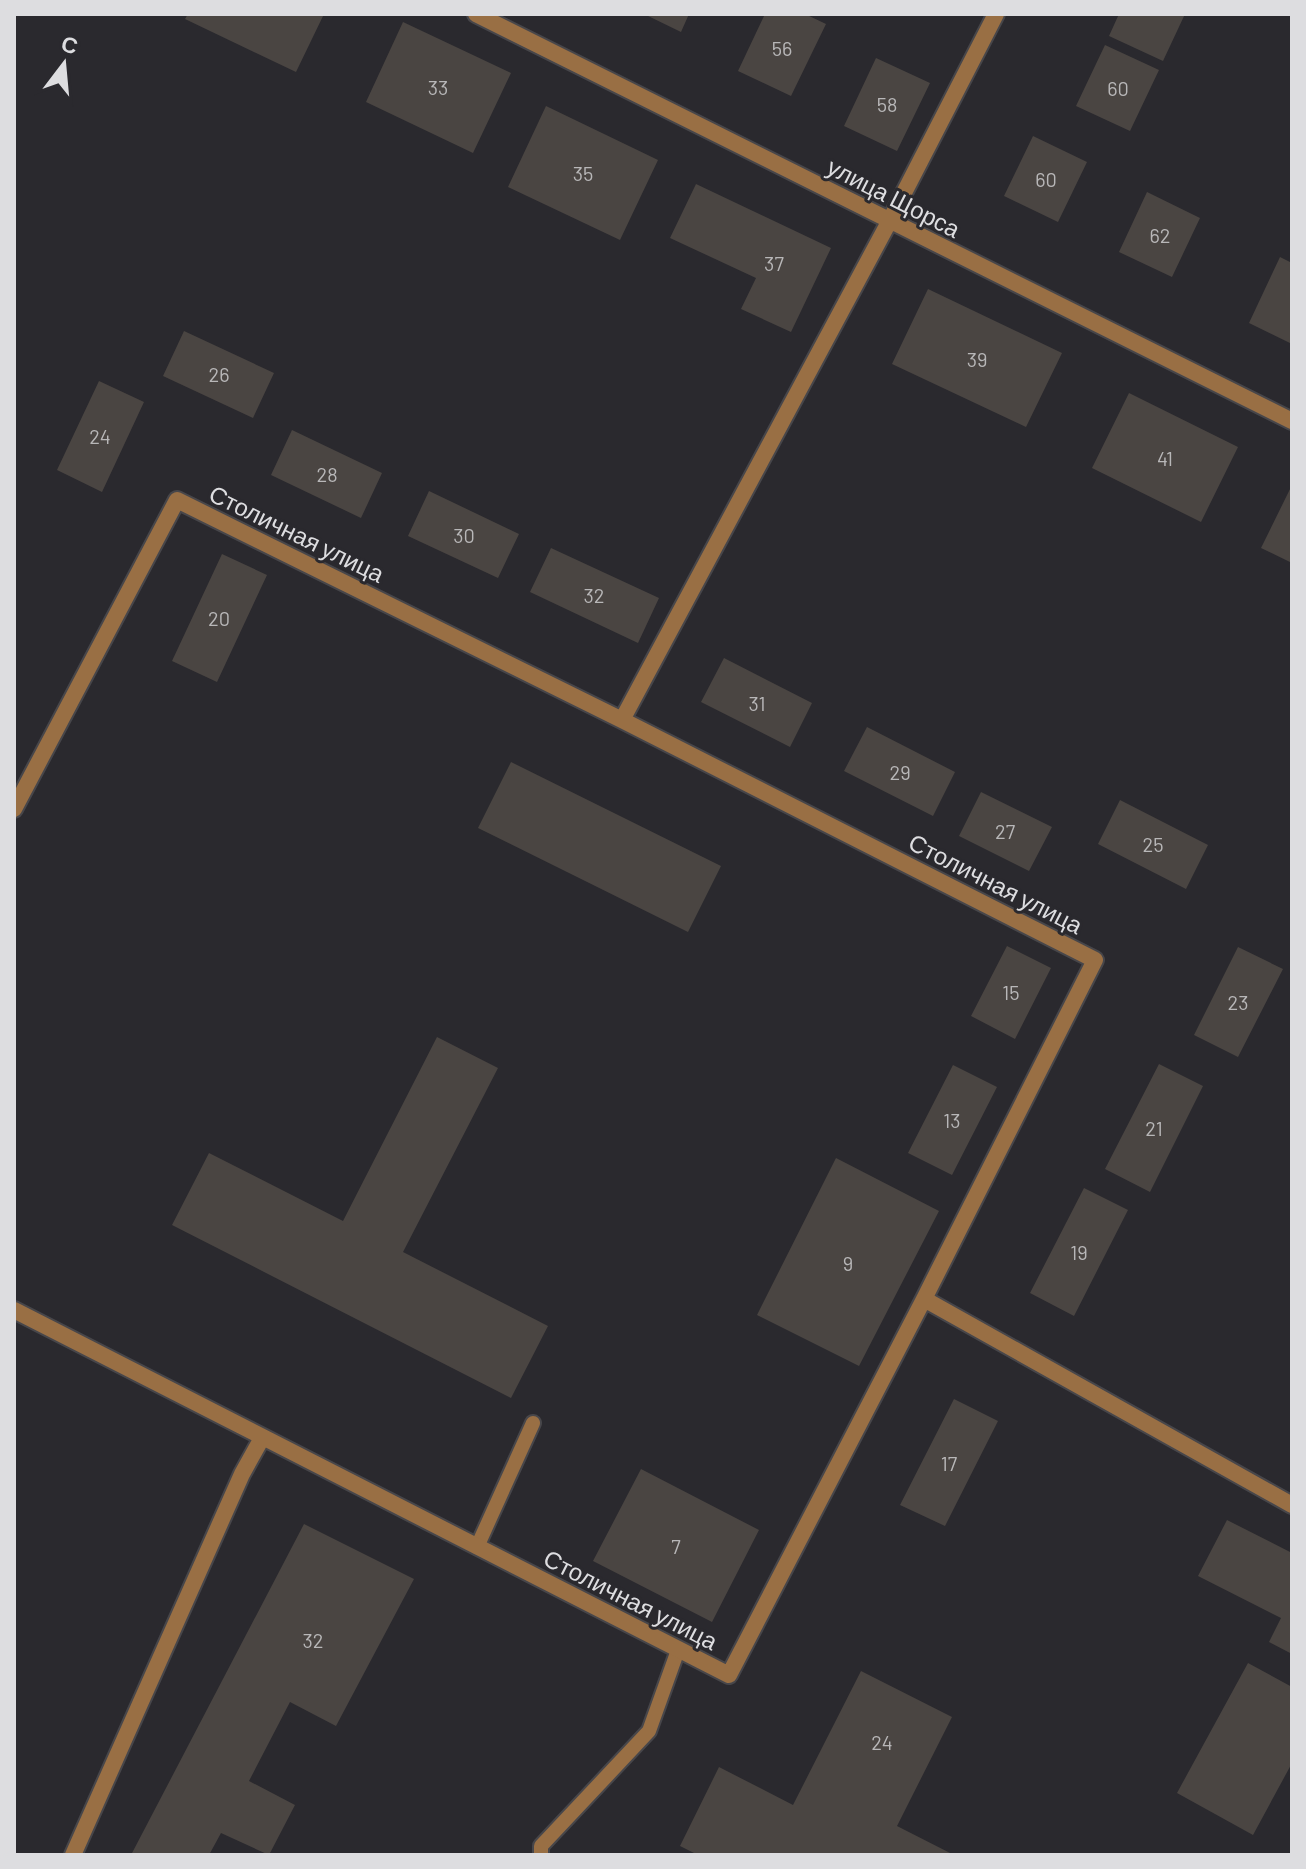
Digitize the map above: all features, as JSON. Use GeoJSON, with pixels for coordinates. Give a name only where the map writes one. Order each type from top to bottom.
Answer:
{"type":"FeatureCollection","features":[{"type":"Feature","properties":{"kind":"street","name":"улица Щорса"},"geometry":{"type":"LineString","coordinates":[[476,14],[1292,421]]}},
{"type":"Feature","properties":{"kind":"street"},"geometry":{"type":"LineString","coordinates":[[622,720],[889,222],[996,14]]}},
{"type":"Feature","properties":{"kind":"street","name":"Столичная улица"},"geometry":{"type":"LineString","coordinates":[[14,809],[177,500],[622,720],[1095,960],[729,1675],[14,1310]]}},
{"type":"Feature","properties":{"kind":"street"},"geometry":{"type":"LineString","coordinates":[[924,1299],[1292,1505]]}},
{"type":"Feature","properties":{"kind":"street"},"geometry":{"type":"LineString","coordinates":[[73,1855],[242,1474],[262,1438]]}},
{"type":"Feature","properties":{"kind":"lane"},"geometry":{"type":"LineString","coordinates":[[477,1547],[533,1423]]}},
{"type":"Feature","properties":{"kind":"lane"},"geometry":{"type":"LineString","coordinates":[[541,1855],[541,1846],[649,1731],[678,1650]]}},
{"type":"Feature","properties":{"kind":"building"},"geometry":{"type":"Polygon","coordinates":[[[188,14],[324,14],[296,72],[185,19],[188,14]]]}},
{"type":"Feature","properties":{"kind":"building"},"geometry":{"type":"Polygon","coordinates":[[[644,14],[689,14],[681,32],[644,14]]]}},
{"type":"Feature","properties":{"kind":"building"},"geometry":{"type":"Polygon","coordinates":[[[765,14],[805,14],[826,24],[791,96],[738,71],[765,14]]]}},
{"type":"Feature","properties":{"kind":"building"},"geometry":{"type":"Polygon","coordinates":[[[1119,14],[1185,14],[1163,61],[1109,36],[1119,14]]]}},
{"type":"Feature","properties":{"kind":"building"},"geometry":{"type":"Polygon","coordinates":[[[403,22],[511,73],[473,153],[366,102],[403,22]]]}},
{"type":"Feature","properties":{"kind":"building"},"geometry":{"type":"Polygon","coordinates":[[[1105,45],[1159,70],[1130,131],[1076,106],[1105,45]]]}},
{"type":"Feature","properties":{"kind":"building"},"geometry":{"type":"Polygon","coordinates":[[[876,58],[930,83],[897,151],[844,126],[876,58]]]}},
{"type":"Feature","properties":{"kind":"building"},"geometry":{"type":"Polygon","coordinates":[[[546,106],[658,160],[620,240],[508,187],[546,106]]]}},
{"type":"Feature","properties":{"kind":"building"},"geometry":{"type":"Polygon","coordinates":[[[1033,136],[1087,162],[1058,222],[1004,196],[1033,136]]]}},
{"type":"Feature","properties":{"kind":"building"},"geometry":{"type":"Polygon","coordinates":[[[696,184],[831,248],[791,332],[741,309],[756,278],[670,238],[696,184]]]}},
{"type":"Feature","properties":{"kind":"building"},"geometry":{"type":"Polygon","coordinates":[[[1147,192],[1200,218],[1172,277],[1119,252],[1147,192]]]}},
{"type":"Feature","properties":{"kind":"building"},"geometry":{"type":"Polygon","coordinates":[[[1280,257],[1292,263],[1292,344],[1249,323],[1280,257]]]}},
{"type":"Feature","properties":{"kind":"building"},"geometry":{"type":"Polygon","coordinates":[[[928,289],[1062,353],[1026,427],[892,364],[928,289]]]}},
{"type":"Feature","properties":{"kind":"building"},"geometry":{"type":"Polygon","coordinates":[[[184,331],[274,373],[253,418],[163,376],[184,331]]]}},
{"type":"Feature","properties":{"kind":"building"},"geometry":{"type":"Polygon","coordinates":[[[99,381],[144,402],[102,492],[57,470],[99,381]]]}},
{"type":"Feature","properties":{"kind":"building"},"geometry":{"type":"Polygon","coordinates":[[[1129,393],[1238,447],[1201,522],[1092,468],[1129,393]]]}},
{"type":"Feature","properties":{"kind":"building"},"geometry":{"type":"Polygon","coordinates":[[[292,430],[382,473],[361,518],[271,475],[292,430]]]}},
{"type":"Feature","properties":{"kind":"building"},"geometry":{"type":"Polygon","coordinates":[[[1292,485],[1292,563],[1261,548],[1292,485]]]}},
{"type":"Feature","properties":{"kind":"building"},"geometry":{"type":"Polygon","coordinates":[[[429,491],[519,534],[498,578],[408,536],[429,491]]]}},
{"type":"Feature","properties":{"kind":"building"},"geometry":{"type":"Polygon","coordinates":[[[551,548],[659,598],[638,643],[530,592],[551,548]]]}},
{"type":"Feature","properties":{"kind":"building"},"geometry":{"type":"Polygon","coordinates":[[[222,554],[267,575],[217,682],[172,661],[222,554]]]}},
{"type":"Feature","properties":{"kind":"building"},"geometry":{"type":"Polygon","coordinates":[[[724,658],[812,703],[790,747],[701,702],[724,658]]]}},
{"type":"Feature","properties":{"kind":"building"},"geometry":{"type":"Polygon","coordinates":[[[867,727],[955,772],[933,816],[844,771],[867,727]]]}},
{"type":"Feature","properties":{"kind":"building"},"geometry":{"type":"Polygon","coordinates":[[[511,762],[721,866],[688,932],[478,828],[511,762]]]}},
{"type":"Feature","properties":{"kind":"building"},"geometry":{"type":"Polygon","coordinates":[[[981,792],[1052,827],[1029,871],[959,836],[981,792]]]}},
{"type":"Feature","properties":{"kind":"building"},"geometry":{"type":"Polygon","coordinates":[[[1120,800],[1208,845],[1186,889],[1098,844],[1120,800]]]}},
{"type":"Feature","properties":{"kind":"building"},"geometry":{"type":"Polygon","coordinates":[[[1007,946],[1051,968],[1015,1039],[971,1016],[1007,946]]]}},
{"type":"Feature","properties":{"kind":"building"},"geometry":{"type":"Polygon","coordinates":[[[1238,947],[1283,969],[1238,1057],[1194,1035],[1238,947]]]}},
{"type":"Feature","properties":{"kind":"building"},"geometry":{"type":"Polygon","coordinates":[[[437,1037],[498,1068],[403,1252],[548,1326],[511,1398],[172,1225],[209,1153],[343,1221],[437,1037]]]}},
{"type":"Feature","properties":{"kind":"building"},"geometry":{"type":"Polygon","coordinates":[[[1159,1064],[1203,1086],[1150,1192],[1105,1169],[1159,1064]]]}},
{"type":"Feature","properties":{"kind":"building"},"geometry":{"type":"Polygon","coordinates":[[[953,1065],[997,1087],[952,1175],[908,1153],[953,1065]]]}},
{"type":"Feature","properties":{"kind":"building"},"geometry":{"type":"Polygon","coordinates":[[[836,1158],[939,1211],[859,1366],[757,1315],[836,1158]]]}},
{"type":"Feature","properties":{"kind":"building"},"geometry":{"type":"Polygon","coordinates":[[[1084,1188],[1128,1210],[1074,1316],[1030,1293],[1084,1188]]]}},
{"type":"Feature","properties":{"kind":"building"},"geometry":{"type":"Polygon","coordinates":[[[954,1399],[998,1421],[945,1526],[900,1505],[954,1399]]]}},
{"type":"Feature","properties":{"kind":"building"},"geometry":{"type":"Polygon","coordinates":[[[641,1469],[759,1530],[712,1622],[593,1561],[641,1469]]]}},
{"type":"Feature","properties":{"kind":"building"},"geometry":{"type":"Polygon","coordinates":[[[1227,1520],[1292,1553],[1292,1654],[1269,1642],[1281,1618],[1198,1576],[1227,1520]]]}},
{"type":"Feature","properties":{"kind":"building"},"geometry":{"type":"Polygon","coordinates":[[[304,1524],[414,1579],[336,1726],[290,1702],[249,1781],[295,1805],[269,1855],[221,1833],[209,1855],[131,1855],[304,1524]]]}},
{"type":"Feature","properties":{"kind":"building"},"geometry":{"type":"Polygon","coordinates":[[[1248,1663],[1292,1687],[1292,1763],[1253,1835],[1177,1793],[1248,1663]]]}},
{"type":"Feature","properties":{"kind":"building"},"geometry":{"type":"Polygon","coordinates":[[[861,1671],[952,1717],[897,1826],[954,1855],[698,1855],[680,1846],[719,1767],[793,1805],[861,1671]]]}}]}
